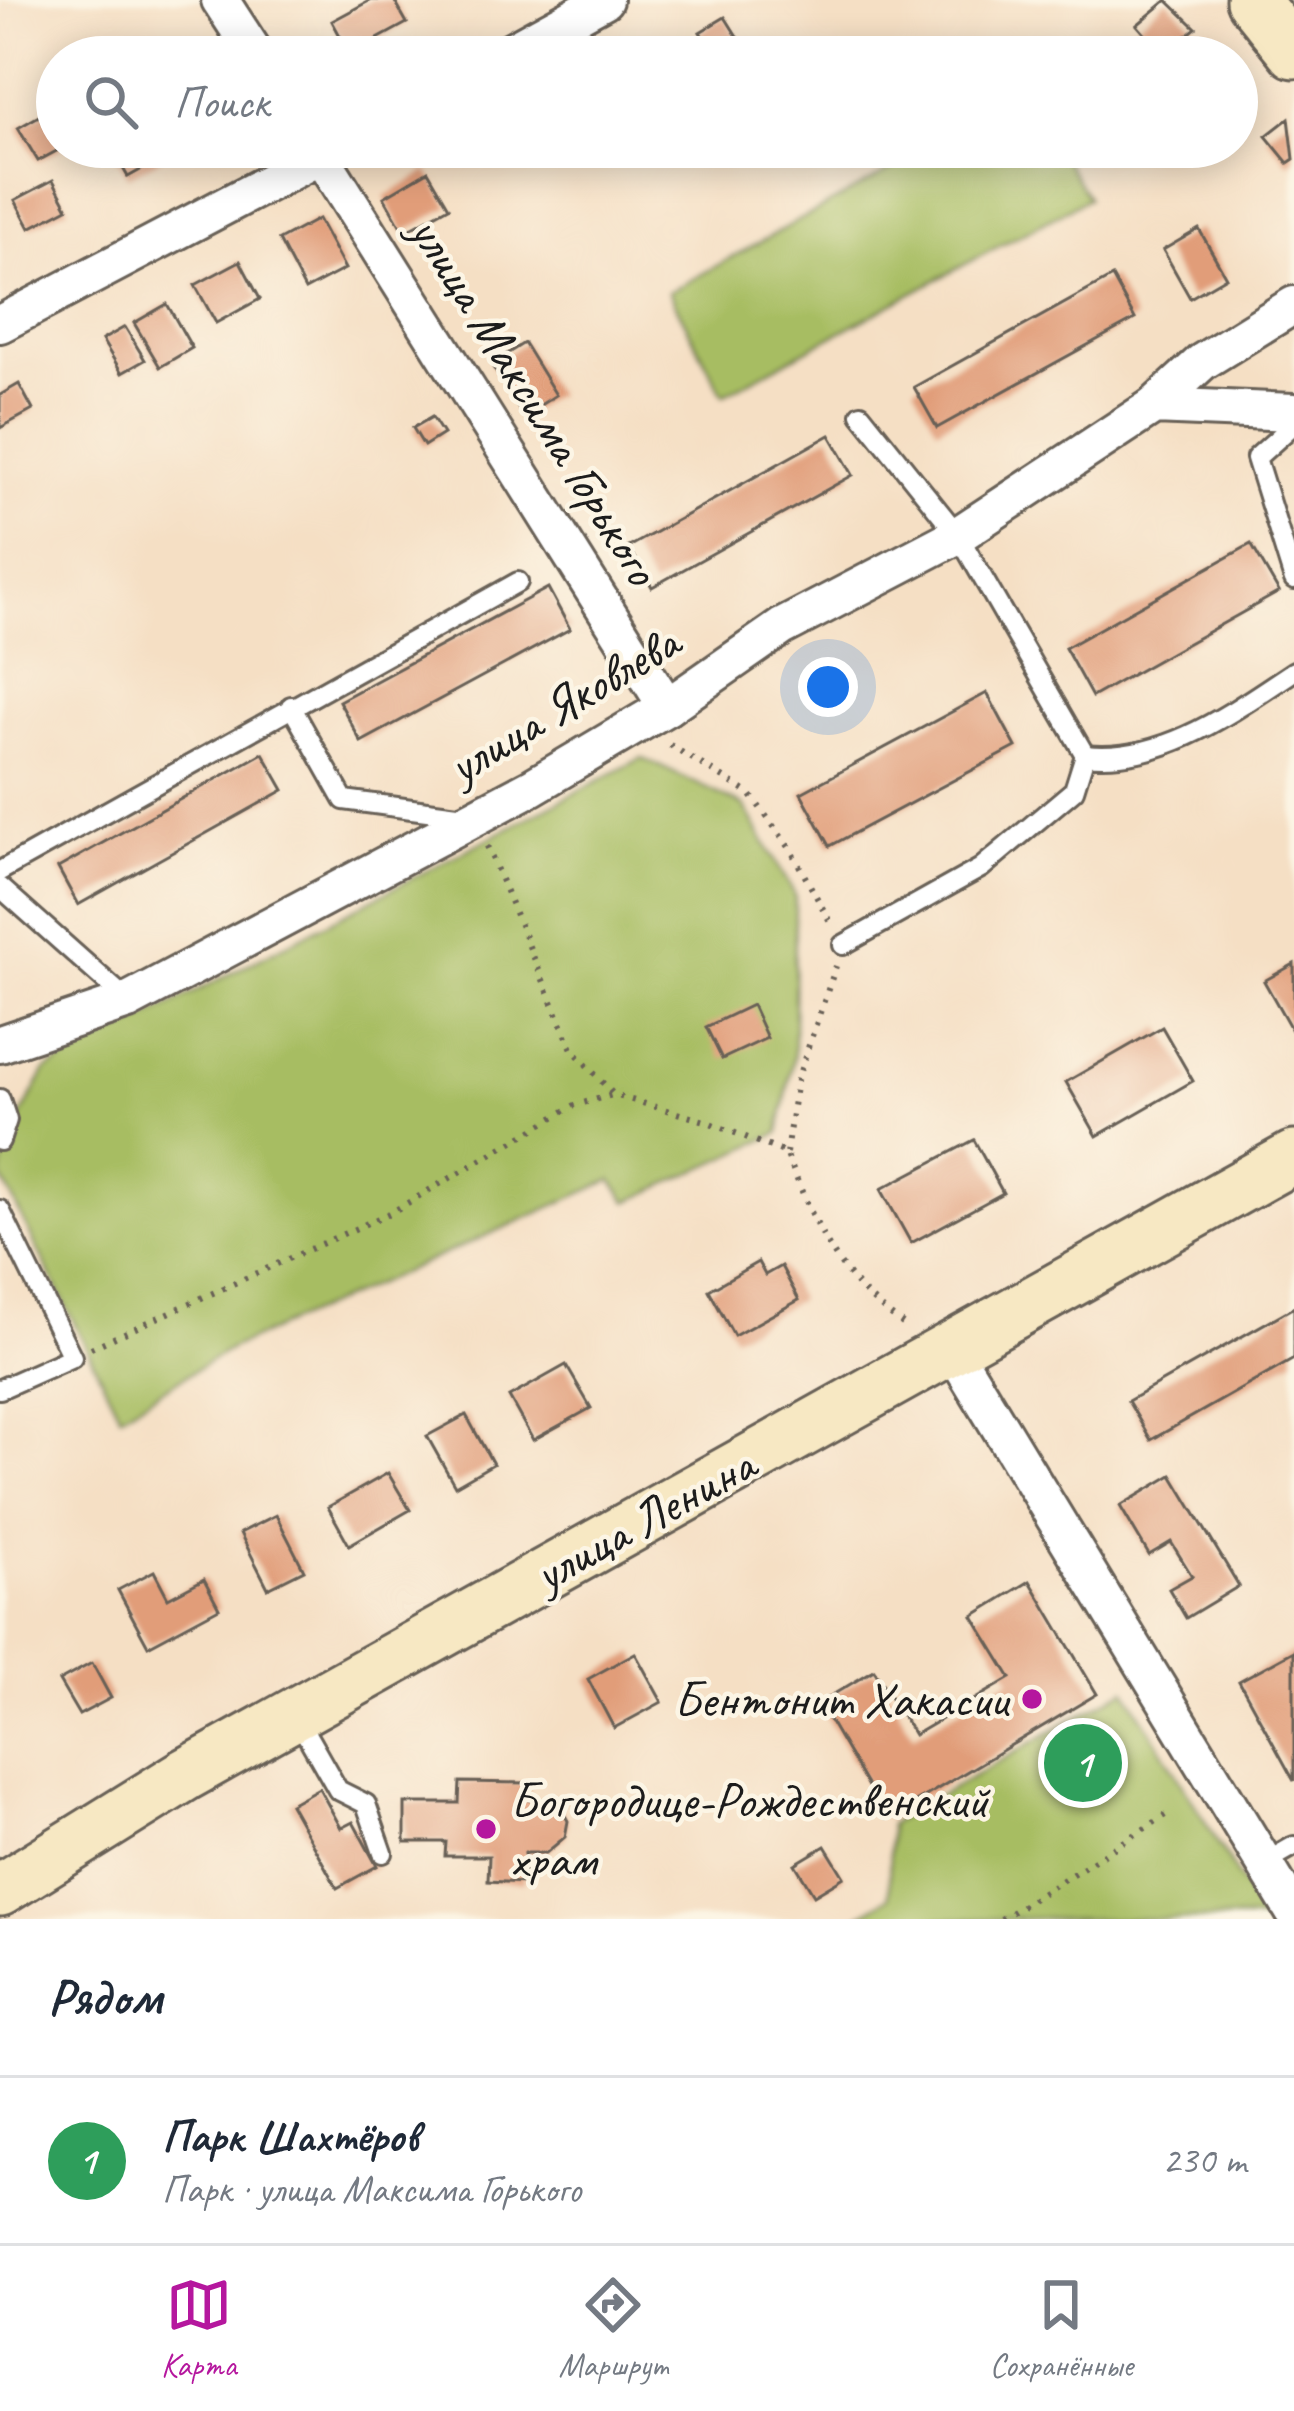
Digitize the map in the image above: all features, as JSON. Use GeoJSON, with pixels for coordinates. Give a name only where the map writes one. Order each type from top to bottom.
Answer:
{"type":"FeatureCollection","features":[{"type":"Feature","properties":{"kind":"street"},"geometry":{"type":"LineString","coordinates":[[220,0],[243,36]]}},
{"type":"Feature","properties":{"kind":"street"},"geometry":{"type":"LineString","coordinates":[[538,36],[604,0]]}},
{"type":"Feature","properties":{"kind":"street"},"geometry":{"type":"LineString","coordinates":[[1252,0],[1294,52]]}},
{"type":"Feature","properties":{"kind":"street"},"geometry":{"type":"LineString","coordinates":[[0,324],[290,168]]}},
{"type":"Feature","properties":{"kind":"street","name":"улица Максима Горького"},"geometry":{"type":"LineString","coordinates":[[334,168],[652,716]]}},
{"type":"Feature","properties":{"kind":"street","name":"улица Яковлева"},"geometry":{"type":"LineString","coordinates":[[0,1044],[128,1001],[475,817],[652,716],[782,627],[958,535],[1154,406],[1202,362],[1294,305]]}},
{"type":"Feature","properties":{"kind":"street"},"geometry":{"type":"LineString","coordinates":[[1154,406],[1294,412]]}},
{"type":"Feature","properties":{"kind":"street","name":"улица Ленина"},"geometry":{"type":"LineString","coordinates":[[0,1890],[295,1714],[1294,1157]]}},
{"type":"Feature","properties":{"kind":"street"},"geometry":{"type":"LineString","coordinates":[[950,1347],[1279,1855],[1294,1912]]}},
{"type":"Feature","properties":{"kind":"lane"},"geometry":{"type":"LineString","coordinates":[[843,945],[981,868],[1074,790],[1085,755],[958,535],[861,414]]}},
{"type":"Feature","properties":{"kind":"lane"},"geometry":{"type":"LineString","coordinates":[[1294,424],[1256,458],[1294,580]]}},
{"type":"Feature","properties":{"kind":"lane"},"geometry":{"type":"LineString","coordinates":[[0,871],[518,582]]}},
{"type":"Feature","properties":{"kind":"lane"},"geometry":{"type":"LineString","coordinates":[[1085,755],[1120,759],[1209,727],[1294,671]]}},
{"type":"Feature","properties":{"kind":"lane"},"geometry":{"type":"LineString","coordinates":[[291,706],[344,800],[475,817]]}},
{"type":"Feature","properties":{"kind":"lane"},"geometry":{"type":"LineString","coordinates":[[0,887],[128,1001]]}},
{"type":"Feature","properties":{"kind":"lane"},"geometry":{"type":"LineString","coordinates":[[0,1099],[7,1120],[0,1142]]}},
{"type":"Feature","properties":{"kind":"lane"},"geometry":{"type":"LineString","coordinates":[[0,1210],[72,1357],[0,1389]]}},
{"type":"Feature","properties":{"kind":"lane"},"geometry":{"type":"LineString","coordinates":[[295,1714],[338,1790],[366,1804],[383,1852]]}},
{"type":"Feature","properties":{"kind":"path"},"geometry":{"type":"LineString","coordinates":[[652,716],[750,794],[789,847],[843,945],[796,1080],[786,1154],[810,1212],[854,1287],[906,1326],[950,1347]]}},
{"type":"Feature","properties":{"kind":"path"},"geometry":{"type":"LineString","coordinates":[[475,817],[572,1049],[614,1094],[705,1121],[786,1154]]}},
{"type":"Feature","properties":{"kind":"path"},"geometry":{"type":"LineString","coordinates":[[72,1357],[392,1212],[575,1105],[614,1094]]}},
{"type":"Feature","properties":{"kind":"path"},"geometry":{"type":"LineString","coordinates":[[1001,1919],[1172,1812]]}},
{"type":"Feature","properties":{"kind":"green space"},"geometry":{"type":"Polygon","coordinates":[[[895,168],[1069,168],[1088,198],[723,395],[669,292],[895,168]]]}},
{"type":"Feature","properties":{"kind":"green space"},"geometry":{"type":"Polygon","coordinates":[[[642,758],[744,806],[795,895],[794,1054],[779,1133],[628,1202],[612,1180],[232,1348],[120,1415],[1,1176],[9,1138],[46,1070],[642,758]]]}},
{"type":"Feature","properties":{"kind":"green space"},"geometry":{"type":"Polygon","coordinates":[[[1126,1689],[1263,1919],[854,1919],[889,1897],[890,1824],[1126,1689]]]}},
{"type":"Feature","properties":{"kind":"building"},"geometry":{"type":"Polygon","coordinates":[[[371,0],[394,0],[407,23],[383,36],[340,36],[332,21],[371,0]]]}},
{"type":"Feature","properties":{"kind":"building"},"geometry":{"type":"Polygon","coordinates":[[[1167,0],[1196,28],[1186,36],[1147,36],[1137,25],[1167,0]]]}},
{"type":"Feature","properties":{"kind":"building"},"geometry":{"type":"Polygon","coordinates":[[[725,17],[737,36],[703,36],[700,32],[725,17]]]}},
{"type":"Feature","properties":{"kind":"building"},"geometry":{"type":"Polygon","coordinates":[[[36,118],[36,158],[18,128],[36,118]]]}},
{"type":"Feature","properties":{"kind":"building"},"geometry":{"type":"Polygon","coordinates":[[[1289,118],[1294,159],[1288,163],[1266,136],[1289,118]]]}},
{"type":"Feature","properties":{"kind":"building"},"geometry":{"type":"Polygon","coordinates":[[[123,168],[144,168],[128,177],[123,168]]]}},
{"type":"Feature","properties":{"kind":"building"},"geometry":{"type":"Polygon","coordinates":[[[428,171],[449,207],[404,232],[384,197],[428,171]]]}},
{"type":"Feature","properties":{"kind":"building"},"geometry":{"type":"Polygon","coordinates":[[[53,180],[68,208],[30,228],[15,200],[53,180]]]}},
{"type":"Feature","properties":{"kind":"building"},"geometry":{"type":"Polygon","coordinates":[[[318,219],[345,269],[305,290],[279,240],[318,219]]]}},
{"type":"Feature","properties":{"kind":"building"},"geometry":{"type":"Polygon","coordinates":[[[1199,229],[1226,277],[1190,298],[1163,250],[1199,229]]]}},
{"type":"Feature","properties":{"kind":"building"},"geometry":{"type":"Polygon","coordinates":[[[240,261],[260,299],[216,323],[195,285],[240,261]]]}},
{"type":"Feature","properties":{"kind":"building"},"geometry":{"type":"Polygon","coordinates":[[[1112,277],[1135,319],[937,428],[914,387],[1112,277]]]}},
{"type":"Feature","properties":{"kind":"building"},"geometry":{"type":"Polygon","coordinates":[[[167,304],[192,348],[160,367],[134,323],[167,304]]]}},
{"type":"Feature","properties":{"kind":"building"},"geometry":{"type":"Polygon","coordinates":[[[125,327],[145,360],[122,373],[102,340],[125,327]]]}},
{"type":"Feature","properties":{"kind":"building"},"geometry":{"type":"Polygon","coordinates":[[[524,343],[556,395],[523,416],[491,364],[524,343]]]}},
{"type":"Feature","properties":{"kind":"building"},"geometry":{"type":"Polygon","coordinates":[[[19,384],[33,410],[0,428],[0,395],[19,384]]]}},
{"type":"Feature","properties":{"kind":"building"},"geometry":{"type":"Polygon","coordinates":[[[432,417],[443,434],[424,446],[413,428],[432,417]]]}},
{"type":"Feature","properties":{"kind":"building"},"geometry":{"type":"Polygon","coordinates":[[[830,435],[853,475],[652,587],[629,547],[830,435]]]}},
{"type":"Feature","properties":{"kind":"building"},"geometry":{"type":"Polygon","coordinates":[[[1251,544],[1279,592],[1092,697],[1065,648],[1251,544]]]}},
{"type":"Feature","properties":{"kind":"building"},"geometry":{"type":"Polygon","coordinates":[[[548,588],[570,629],[361,742],[339,701],[548,588]]]}},
{"type":"Feature","properties":{"kind":"building"},"geometry":{"type":"Polygon","coordinates":[[[987,693],[1016,747],[830,846],[801,793],[987,693]]]}},
{"type":"Feature","properties":{"kind":"building"},"geometry":{"type":"Polygon","coordinates":[[[263,753],[284,790],[78,905],[58,868],[263,753]]]}},
{"type":"Feature","properties":{"kind":"building"},"geometry":{"type":"Polygon","coordinates":[[[1294,964],[1294,1034],[1264,981],[1294,964]]]}},
{"type":"Feature","properties":{"kind":"building"},"geometry":{"type":"Polygon","coordinates":[[[752,1005],[767,1038],[722,1059],[706,1027],[752,1005]]]}},
{"type":"Feature","properties":{"kind":"building"},"geometry":{"type":"Polygon","coordinates":[[[1162,1027],[1193,1081],[1097,1136],[1066,1082],[1162,1027]]]}},
{"type":"Feature","properties":{"kind":"building"},"geometry":{"type":"Polygon","coordinates":[[[974,1140],[1003,1193],[911,1243],[881,1189],[974,1140]]]}},
{"type":"Feature","properties":{"kind":"building"},"geometry":{"type":"Polygon","coordinates":[[[758,1262],[765,1275],[781,1266],[799,1300],[734,1336],[709,1290],[758,1262]]]}},
{"type":"Feature","properties":{"kind":"building"},"geometry":{"type":"Polygon","coordinates":[[[1294,1307],[1294,1359],[1151,1440],[1128,1401],[1294,1307]]]}},
{"type":"Feature","properties":{"kind":"building"},"geometry":{"type":"Polygon","coordinates":[[[566,1365],[591,1408],[533,1440],[509,1397],[566,1365]]]}},
{"type":"Feature","properties":{"kind":"building"},"geometry":{"type":"Polygon","coordinates":[[[466,1415],[493,1464],[455,1486],[427,1436],[466,1415]]]}},
{"type":"Feature","properties":{"kind":"building"},"geometry":{"type":"Polygon","coordinates":[[[388,1473],[410,1510],[349,1545],[328,1507],[388,1473]]]}},
{"type":"Feature","properties":{"kind":"building"},"geometry":{"type":"Polygon","coordinates":[[[1172,1475],[1239,1586],[1186,1618],[1169,1589],[1192,1576],[1171,1542],[1149,1555],[1120,1506],[1172,1475]]]}},
{"type":"Feature","properties":{"kind":"building"},"geometry":{"type":"Polygon","coordinates":[[[276,1515],[304,1570],[268,1588],[240,1533],[276,1515]]]}},
{"type":"Feature","properties":{"kind":"building"},"geometry":{"type":"Polygon","coordinates":[[[154,1571],[168,1598],[204,1579],[219,1608],[148,1646],[118,1590],[154,1571]]]}},
{"type":"Feature","properties":{"kind":"building","name":"Бентонит Хакасии"},"geometry":{"type":"Polygon","coordinates":[[[1030,1581],[1097,1694],[887,1819],[819,1703],[874,1670],[914,1735],[1011,1678],[973,1616],[1030,1581]]]}},
{"type":"Feature","properties":{"kind":"building"},"geometry":{"type":"Polygon","coordinates":[[[1294,1651],[1294,1781],[1239,1681],[1294,1651]]]}},
{"type":"Feature","properties":{"kind":"building"},"geometry":{"type":"Polygon","coordinates":[[[635,1653],[662,1702],[614,1728],[588,1679],[635,1653]]]}},
{"type":"Feature","properties":{"kind":"building"},"geometry":{"type":"Polygon","coordinates":[[[92,1663],[111,1698],[79,1715],[59,1681],[92,1663]]]}},
{"type":"Feature","properties":{"kind":"building","name":"Богородице-Рождественский храм"},"geometry":{"type":"Polygon","coordinates":[[[460,1782],[528,1783],[530,1800],[551,1800],[560,1806],[568,1821],[565,1837],[546,1853],[525,1853],[524,1883],[488,1881],[489,1856],[445,1856],[446,1842],[405,1842],[405,1803],[459,1803],[460,1782]]]}},
{"type":"Feature","properties":{"kind":"building"},"geometry":{"type":"Polygon","coordinates":[[[319,1788],[341,1828],[353,1822],[377,1866],[337,1888],[290,1804],[319,1788]]]}},
{"type":"Feature","properties":{"kind":"building"},"geometry":{"type":"Polygon","coordinates":[[[825,1846],[844,1877],[814,1895],[795,1864],[825,1846]]]}},
{"type":"Feature","properties":{"kind":"place","name":"Бентонит Хакасии"},"geometry":{"type":"Point","coordinates":[1032,1699]}},
{"type":"Feature","properties":{"kind":"place","name":"Парк Шахтёров"},"geometry":{"type":"Point","coordinates":[1083,1763]}},
{"type":"Feature","properties":{"kind":"place","name":"Богородице-Рождественский храм"},"geometry":{"type":"Point","coordinates":[486,1829]}}]}
